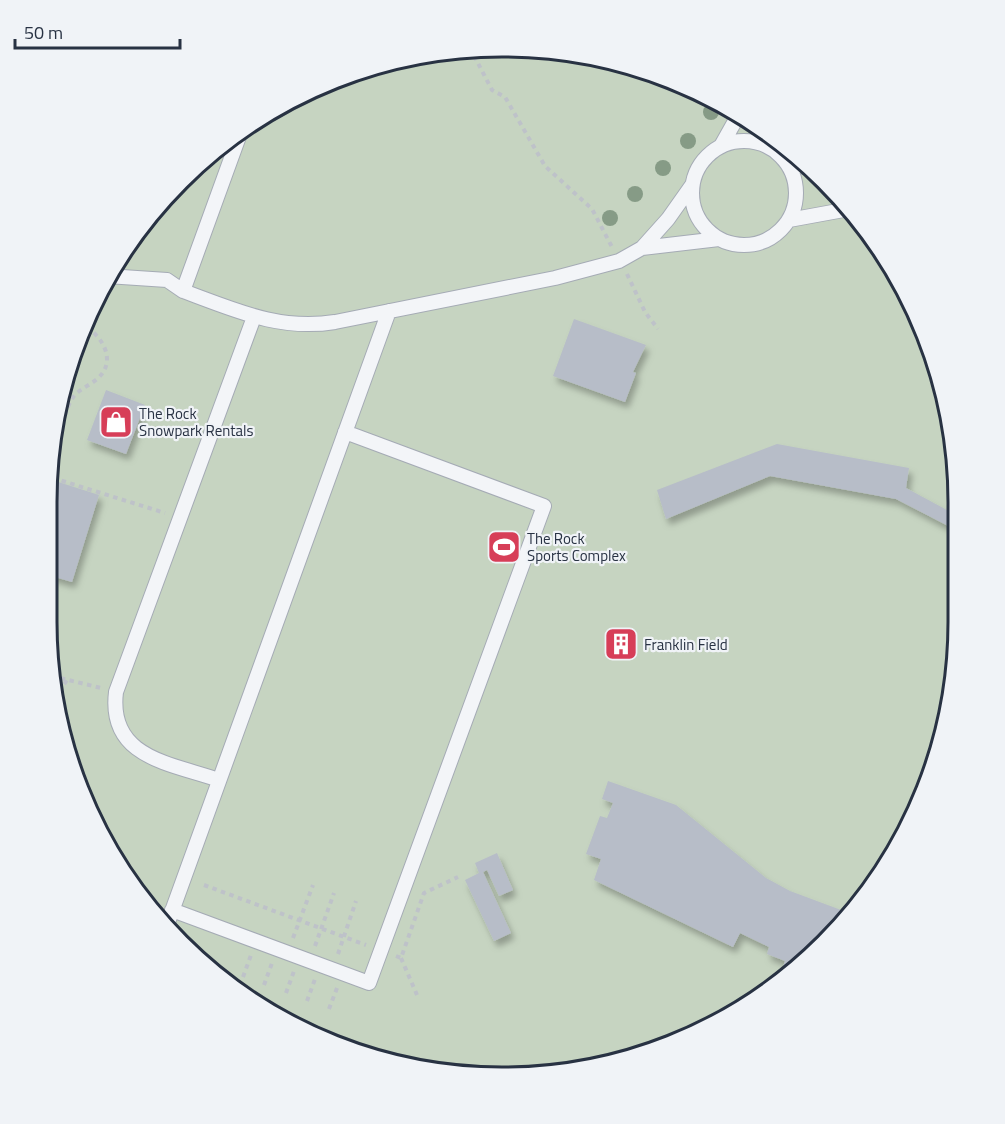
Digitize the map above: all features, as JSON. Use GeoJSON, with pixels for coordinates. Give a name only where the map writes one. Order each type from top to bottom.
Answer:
{"type":"FeatureCollection","features":[{"type":"Feature","properties":{"kind":"lane"},"geometry":{"type":"LineString","coordinates":[[721,146],[734,123]]}},
{"type":"Feature","properties":{"kind":"lane"},"geometry":{"type":"LineString","coordinates":[[119,277],[167,280],[183,291],[254,317],[287,325],[311,326],[593,270],[619,261],[642,248],[669,219],[692,185],[697,169],[707,156],[721,146],[739,141],[757,143],[783,157]]}},
{"type":"Feature","properties":{"kind":"lane"},"geometry":{"type":"LineString","coordinates":[[183,291],[236,146]]}},
{"type":"Feature","properties":{"kind":"lane"},"geometry":{"type":"LineString","coordinates":[[692,185],[692,201],[697,216],[706,230],[719,239],[734,244],[750,245],[765,241],[789,220],[795,205],[796,189],[792,173],[777,152]]}},
{"type":"Feature","properties":{"kind":"lane"},"geometry":{"type":"LineString","coordinates":[[789,220],[839,211]]}},
{"type":"Feature","properties":{"kind":"lane"},"geometry":{"type":"LineString","coordinates":[[642,248],[719,239]]}},
{"type":"Feature","properties":{"kind":"lane"},"geometry":{"type":"LineString","coordinates":[[170,917],[389,311]]}},
{"type":"Feature","properties":{"kind":"lane"},"geometry":{"type":"LineString","coordinates":[[219,780],[145,754],[129,744],[119,729],[114,711],[116,692],[254,317]]}},
{"type":"Feature","properties":{"kind":"lane"},"geometry":{"type":"LineString","coordinates":[[172,910],[369,983],[544,506],[345,432]]}},
{"type":"Feature","properties":{"kind":"path"},"geometry":{"type":"LineString","coordinates":[[475,58],[492,90],[505,97],[545,166],[592,209],[612,247]]}},
{"type":"Feature","properties":{"kind":"path"},"geometry":{"type":"LineString","coordinates":[[627,273],[645,312],[658,329]]}},
{"type":"Feature","properties":{"kind":"path"},"geometry":{"type":"LineString","coordinates":[[66,416],[73,396],[98,379],[105,370],[108,357],[103,342],[91,331]]}},
{"type":"Feature","properties":{"kind":"path"},"geometry":{"type":"LineString","coordinates":[[58,480],[180,518]]}},
{"type":"Feature","properties":{"kind":"path"},"geometry":{"type":"LineString","coordinates":[[61,678],[116,692]]}},
{"type":"Feature","properties":{"kind":"path"},"geometry":{"type":"LineString","coordinates":[[62,687],[67,680]]}},
{"type":"Feature","properties":{"kind":"path"},"geometry":{"type":"LineString","coordinates":[[417,995],[400,958],[424,892],[458,877]]}},
{"type":"Feature","properties":{"kind":"path"},"geometry":{"type":"LineString","coordinates":[[204,885],[400,958]]}},
{"type":"Feature","properties":{"kind":"path"},"geometry":{"type":"LineString","coordinates":[[288,953],[313,885]]}},
{"type":"Feature","properties":{"kind":"path"},"geometry":{"type":"LineString","coordinates":[[309,961],[334,893]]}},
{"type":"Feature","properties":{"kind":"path"},"geometry":{"type":"LineString","coordinates":[[332,969],[356,902]]}},
{"type":"Feature","properties":{"kind":"green space","name":"The Rock Sports Complex"},"geometry":{"type":"Polygon","coordinates":[[[473,58],[532,58],[561,61],[618,72],[646,81],[700,103],[725,117],[774,149],[818,187],[856,231],[902,305],[933,387],[947,473],[947,651],[933,737],[902,819],[856,893],[818,937],[774,975],[700,1021],[618,1052],[561,1063],[502,1067],[444,1063],[416,1058],[359,1043],[305,1021],[231,975],[187,937],[149,893],[103,819],[72,737],[58,651],[57,502],[61,444],[72,387],[81,359],[103,305],[117,280],[149,231],[187,187],[231,149],[305,103],[387,72],[473,58]]]}},
{"type":"Feature","properties":{"kind":"building"},"geometry":{"type":"Polygon","coordinates":[[[574,319],[646,345],[633,372],[636,373],[625,402],[553,376],[574,319]]]}},
{"type":"Feature","properties":{"kind":"building","name":"The Rock Snowpark Rentals"},"geometry":{"type":"Polygon","coordinates":[[[106,390],[145,405],[126,454],[87,440],[106,390]]]}},
{"type":"Feature","properties":{"kind":"building"},"geometry":{"type":"Polygon","coordinates":[[[777,444],[909,468],[906,488],[948,511],[948,526],[896,499],[770,476],[666,519],[657,490],[777,444]]]}},
{"type":"Feature","properties":{"kind":"building"},"geometry":{"type":"Polygon","coordinates":[[[58,482],[99,495],[72,582],[57,578],[58,482]]]}},
{"type":"Feature","properties":{"kind":"building","name":"Franklin Field"},"geometry":{"type":"Polygon","coordinates":[[[608,781],[676,805],[766,878],[790,891],[841,911],[818,937],[783,967],[785,961],[767,954],[769,947],[740,933],[733,947],[594,880],[601,859],[586,854],[600,816],[607,818],[613,803],[602,799],[608,781]]]}},
{"type":"Feature","properties":{"kind":"building"},"geometry":{"type":"Polygon","coordinates":[[[497,853],[513,890],[499,896],[487,870],[483,872],[511,933],[494,941],[465,880],[479,873],[475,863],[497,853]]]}},
{"type":"Feature","properties":{"kind":"place","name":"The Rock Snowpark Rentals"},"geometry":{"type":"Point","coordinates":[116,422]}},
{"type":"Feature","properties":{"kind":"place","name":"The Rock Sports Complex"},"geometry":{"type":"Point","coordinates":[504,547]}},
{"type":"Feature","properties":{"kind":"place","name":"Franklin Field"},"geometry":{"type":"Point","coordinates":[621,644]}}]}
